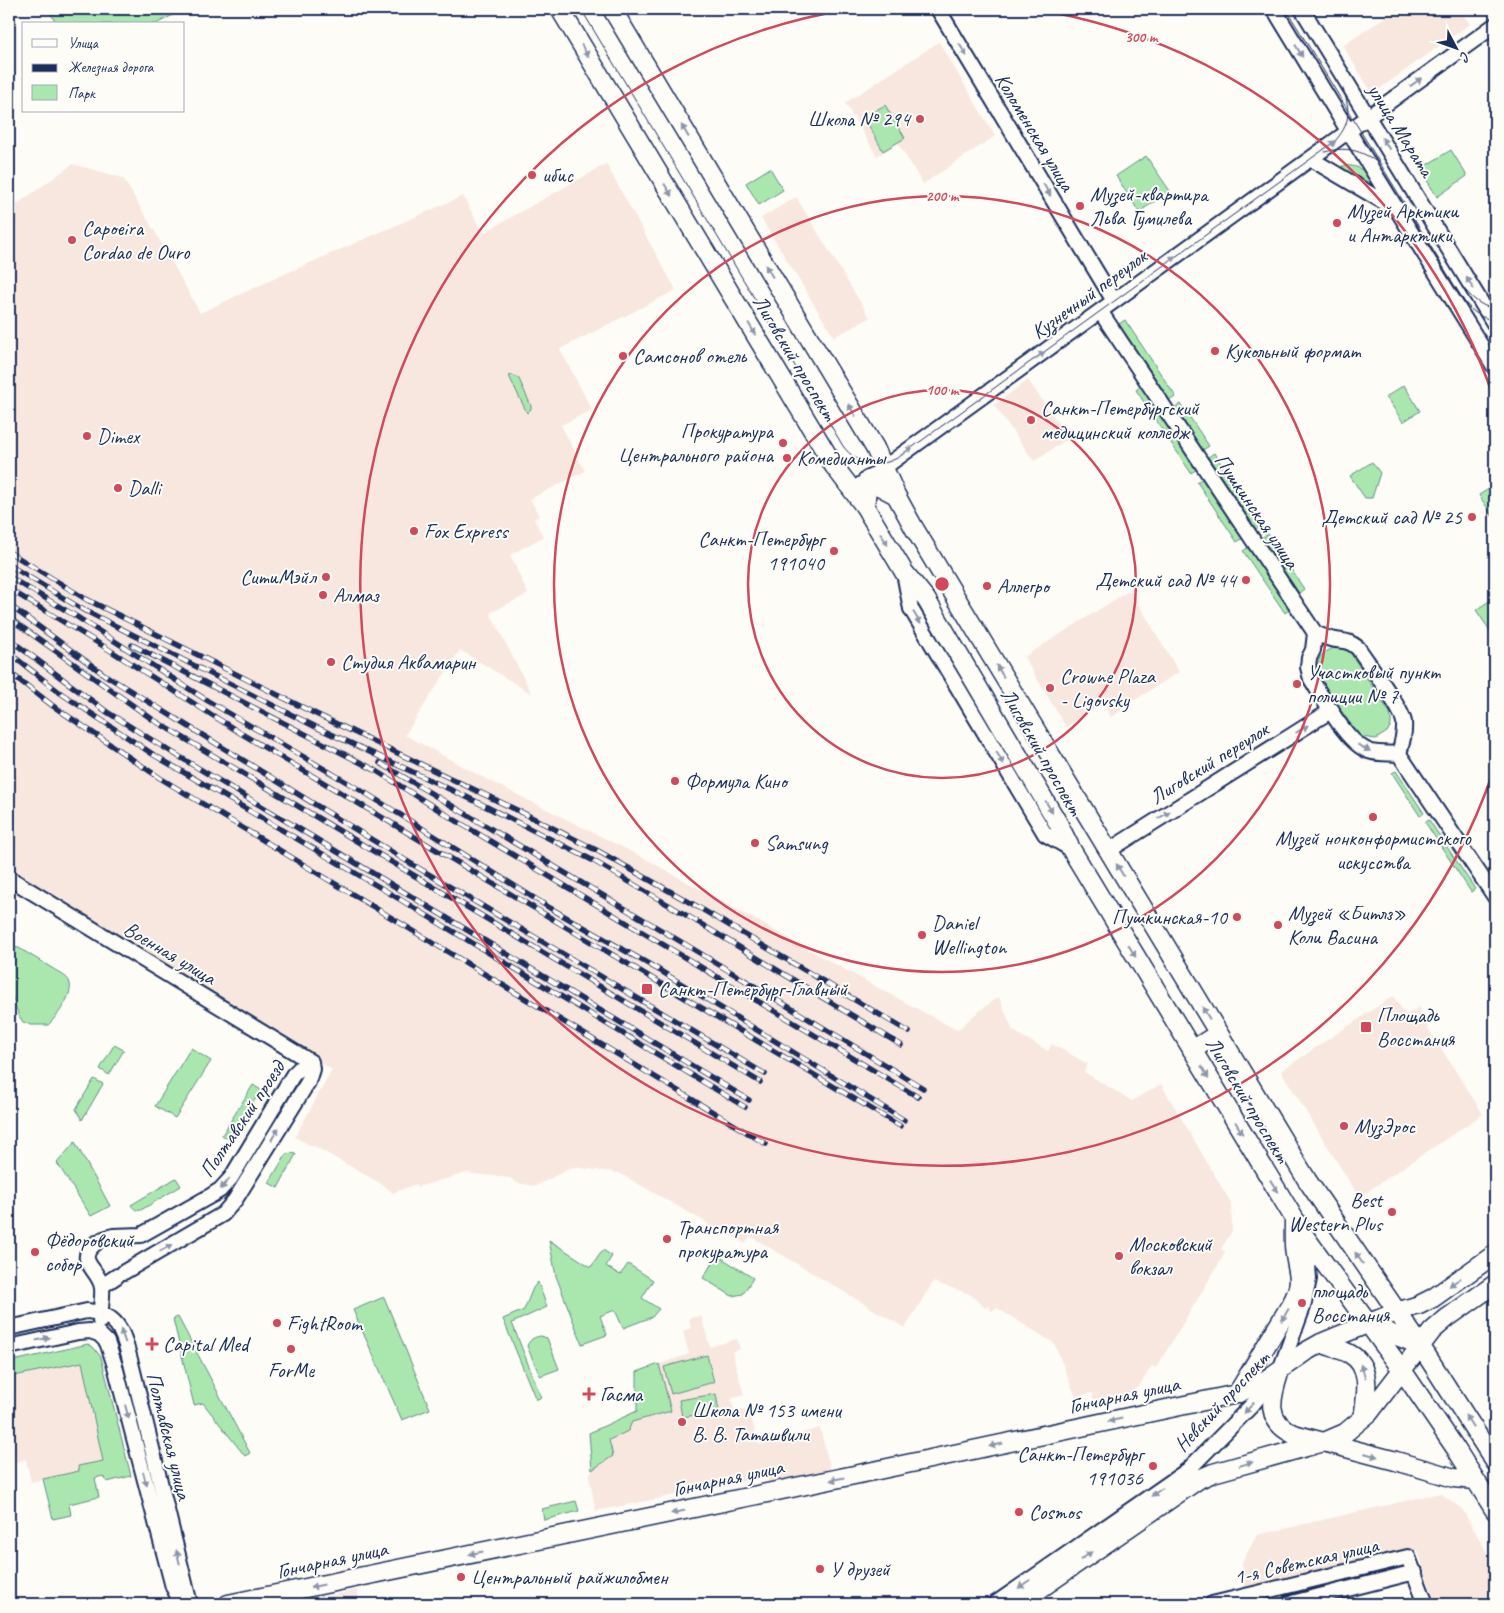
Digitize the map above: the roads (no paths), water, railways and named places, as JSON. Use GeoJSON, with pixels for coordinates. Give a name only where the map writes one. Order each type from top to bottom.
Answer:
{"type":"FeatureCollection","features":[{"type":"Feature","properties":{"kind":"main road","name":"Лиговский проспект"},"geometry":{"type":"LineString","coordinates":[[560,9],[834,466],[865,507],[904,572],[926,599],[1058,823],[1071,849],[1306,1238],[1402,1370],[1495,1511]]}},
{"type":"Feature","properties":{"kind":"main road","name":"Лиговский проспект"},"geometry":{"type":"LineString","coordinates":[[612,9],[875,448],[896,495],[919,536],[1218,1034],[1307,1180],[1420,1346],[1495,1462]]}},
{"type":"Feature","properties":{"kind":"main road"},"geometry":{"type":"LineString","coordinates":[[865,507],[868,480],[896,495]]}},
{"type":"Feature","properties":{"kind":"main road"},"geometry":{"type":"LineString","coordinates":[[1192,1050],[1218,1034]]}},
{"type":"Feature","properties":{"kind":"main road"},"geometry":{"type":"LineString","coordinates":[[1237,1394],[1293,1301],[1298,1289],[1300,1278],[1295,1254],[1294,1218]]}},
{"type":"Feature","properties":{"kind":"main road","name":"Невский проспект"},"geometry":{"type":"LineString","coordinates":[[1280,1370],[1321,1343],[1433,1298],[1495,1254]]}},
{"type":"Feature","properties":{"kind":"main road","name":"Невский проспект"},"geometry":{"type":"LineString","coordinates":[[1018,1604],[1199,1479],[1213,1473],[1324,1442],[1345,1433],[1363,1419],[1432,1330],[1495,1284]]}},
{"type":"Feature","properties":{"kind":"main road"},"geometry":{"type":"LineString","coordinates":[[1367,1324],[1420,1346]]}},
{"type":"Feature","properties":{"kind":"main road"},"geometry":{"type":"LineString","coordinates":[[1321,1343],[1351,1354],[1360,1363],[1366,1381],[1367,1396],[1363,1419]]}},
{"type":"Feature","properties":{"kind":"main road"},"geometry":{"type":"LineString","coordinates":[[1237,1394],[1264,1381],[1280,1370]]}},
{"type":"Feature","properties":{"kind":"main road"},"geometry":{"type":"LineString","coordinates":[[1280,1370],[1272,1402],[1274,1418],[1285,1431],[1454,1478],[1475,1480]]}},
{"type":"Feature","properties":{"kind":"main road","name":"Гончарная улица"},"geometry":{"type":"LineString","coordinates":[[228,1604],[1237,1394]]}},
{"type":"Feature","properties":{"kind":"street","name":"Коломенская улица"},"geometry":{"type":"LineString","coordinates":[[938,9],[1114,301]]}},
{"type":"Feature","properties":{"kind":"street"},"geometry":{"type":"LineString","coordinates":[[1274,9],[1495,368]]}},
{"type":"Feature","properties":{"kind":"street","name":"улица Марата"},"geometry":{"type":"LineString","coordinates":[[1302,9],[1493,317]]}},
{"type":"Feature","properties":{"kind":"street","name":"Кузнечный переулок"},"geometry":{"type":"LineString","coordinates":[[853,490],[1495,25]]}},
{"type":"Feature","properties":{"kind":"street"},"geometry":{"type":"LineString","coordinates":[[1310,158],[1396,209]]}},
{"type":"Feature","properties":{"kind":"street","name":"Пушкинская улица"},"geometry":{"type":"LineString","coordinates":[[1100,311],[1315,633]]}},
{"type":"Feature","properties":{"kind":"street"},"geometry":{"type":"LineString","coordinates":[[1476,337],[1493,317]]}},
{"type":"Feature","properties":{"kind":"street"},"geometry":{"type":"LineString","coordinates":[[1476,337],[1495,334]]}},
{"type":"Feature","properties":{"kind":"street"},"geometry":{"type":"LineString","coordinates":[[1315,633],[1330,639],[1342,639],[1351,642],[1358,648],[1398,708],[1403,719],[1404,730],[1396,749],[1373,753],[1361,748],[1351,740],[1311,679],[1308,667],[1315,633]]}},
{"type":"Feature","properties":{"kind":"street"},"geometry":{"type":"LineString","coordinates":[[1313,650],[1330,639]]}},
{"type":"Feature","properties":{"kind":"street","name":"Лиговский переулок"},"geometry":{"type":"LineString","coordinates":[[1108,851],[1332,710]]}},
{"type":"Feature","properties":{"kind":"street"},"geometry":{"type":"LineString","coordinates":[[1396,749],[1495,897]]}},
{"type":"Feature","properties":{"kind":"street","name":"Военная улица"},"geometry":{"type":"LineString","coordinates":[[9,878],[311,1062]]}},
{"type":"Feature","properties":{"kind":"street","name":"Полтавский проезд"},"geometry":{"type":"LineString","coordinates":[[311,1062],[312,1069],[308,1082],[227,1210],[212,1221],[102,1286],[87,1261],[87,1253],[90,1248],[100,1241],[114,1236],[141,1235],[220,1190],[231,1178],[294,1075],[303,1065],[311,1062]]}},
{"type":"Feature","properties":{"kind":"street"},"geometry":{"type":"LineString","coordinates":[[1280,1370],[1295,1332],[1307,1292],[1309,1274],[1306,1238]]}},
{"type":"Feature","properties":{"kind":"street"},"geometry":{"type":"LineString","coordinates":[[9,1347],[78,1332],[90,1331],[99,1334],[102,1286]]}},
{"type":"Feature","properties":{"kind":"street"},"geometry":{"type":"LineString","coordinates":[[9,1328],[87,1312],[100,1313]]}},
{"type":"Feature","properties":{"kind":"street","name":"Полтавская улица"},"geometry":{"type":"LineString","coordinates":[[100,1313],[114,1320],[122,1332],[190,1604]]}},
{"type":"Feature","properties":{"kind":"street","name":"Полтавская улица"},"geometry":{"type":"LineString","coordinates":[[99,1334],[110,1348],[173,1587],[182,1604]]}},
{"type":"Feature","properties":{"kind":"street","name":"Невский проспект"},"geometry":{"type":"LineString","coordinates":[[995,1604],[1188,1470],[1253,1404],[1280,1370]]}},
{"type":"Feature","properties":{"kind":"street"},"geometry":{"type":"LineString","coordinates":[[1412,1565],[1426,1604]]}},
{"type":"Feature","properties":{"kind":"street","name":"1-я Советская улица"},"geometry":{"type":"LineString","coordinates":[[1212,1604],[1412,1565]]}},
{"type":"Feature","properties":{"kind":"street","name":"1-я Советская улица"},"geometry":{"type":"LineString","coordinates":[[1288,1604],[1412,1565]]}},
{"type":"Feature","properties":{"kind":"tram line"},"geometry":{"type":"LineString","coordinates":[[581,9],[843,446],[861,461],[876,464],[899,457],[1334,142],[1343,130],[1348,117],[1343,89]]}},
{"type":"Feature","properties":{"kind":"tram line"},"geometry":{"type":"LineString","coordinates":[[1286,9],[1464,301],[1478,314],[1495,320]]}},
{"type":"Feature","properties":{"kind":"tram line"},"geometry":{"type":"LineString","coordinates":[[1325,152],[1339,149],[1353,150],[1366,155],[1378,163]]}},
{"type":"Feature","properties":{"kind":"tram line"},"geometry":{"type":"LineString","coordinates":[[1458,280],[1474,299],[1489,308],[1495,309]]}},
{"type":"Feature","properties":{"kind":"railway"},"geometry":{"type":"LineString","coordinates":[[9,552],[89,601]]}},
{"type":"Feature","properties":{"kind":"railway"},"geometry":{"type":"LineString","coordinates":[[9,565],[85,611]]}},
{"type":"Feature","properties":{"kind":"railway"},"geometry":{"type":"LineString","coordinates":[[9,577],[74,615],[208,701],[367,794],[550,908],[659,970],[904,1120]]}},
{"type":"Feature","properties":{"kind":"railway"},"geometry":{"type":"LineString","coordinates":[[9,589],[242,734],[900,1126]]}},
{"type":"Feature","properties":{"kind":"railway"},"geometry":{"type":"LineString","coordinates":[[84,598],[316,714],[598,851],[698,907],[909,1032]]}},
{"type":"Feature","properties":{"kind":"railway"},"geometry":{"type":"LineString","coordinates":[[9,605],[105,675],[405,860],[765,1074]]}},
{"type":"Feature","properties":{"kind":"railway"},"geometry":{"type":"LineString","coordinates":[[80,608],[316,727],[475,801],[592,860],[901,1045]]}},
{"type":"Feature","properties":{"kind":"railway"},"geometry":{"type":"LineString","coordinates":[[9,618],[152,719],[760,1082]]}},
{"type":"Feature","properties":{"kind":"railway"},"geometry":{"type":"LineString","coordinates":[[9,639],[107,712],[749,1100]]}},
{"type":"Feature","properties":{"kind":"railway"},"geometry":{"type":"LineString","coordinates":[[132,645],[375,770],[450,817],[918,1097]]}},
{"type":"Feature","properties":{"kind":"railway"},"geometry":{"type":"LineString","coordinates":[[9,653],[59,692],[154,755],[386,891],[745,1107]]}},
{"type":"Feature","properties":{"kind":"railway"},"geometry":{"type":"LineString","coordinates":[[9,672],[53,706],[160,778],[766,1144]]}},
{"type":"Feature","properties":{"kind":"railway"},"geometry":{"type":"LineString","coordinates":[[380,763],[923,1088]]}},
{"type":"Feature","properties":{"kind":"place","name":"Школа № 294"},"geometry":{"type":"Point","coordinates":[920,119]}},
{"type":"Feature","properties":{"kind":"place","name":"ибис"},"geometry":{"type":"Point","coordinates":[532,175]}},
{"type":"Feature","properties":{"kind":"place","name":"Музей-квартира Льва Гумилева"},"geometry":{"type":"Point","coordinates":[1080,206]}},
{"type":"Feature","properties":{"kind":"place","name":"Музей Арктики и Антарктики"},"geometry":{"type":"Point","coordinates":[1337,223]}},
{"type":"Feature","properties":{"kind":"place","name":"Capoeira Cordao de Ouro"},"geometry":{"type":"Point","coordinates":[72,240]}},
{"type":"Feature","properties":{"kind":"place","name":"Кукольный формат"},"geometry":{"type":"Point","coordinates":[1215,351]}},
{"type":"Feature","properties":{"kind":"place","name":"Самсонов отель"},"geometry":{"type":"Point","coordinates":[623,356]}},
{"type":"Feature","properties":{"kind":"place","name":"Санкт-Петербургский медицинский колледж"},"geometry":{"type":"Point","coordinates":[1031,420]}},
{"type":"Feature","properties":{"kind":"place","name":"Dimex"},"geometry":{"type":"Point","coordinates":[87,436]}},
{"type":"Feature","properties":{"kind":"place","name":"Прокуратура Центрального района"},"geometry":{"type":"Point","coordinates":[783,443]}},
{"type":"Feature","properties":{"kind":"place","name":"Комедианты"},"geometry":{"type":"Point","coordinates":[787,458]}},
{"type":"Feature","properties":{"kind":"place","name":"Dalli"},"geometry":{"type":"Point","coordinates":[118,488]}},
{"type":"Feature","properties":{"kind":"place","name":"Детский сад № 25"},"geometry":{"type":"Point","coordinates":[1472,517]}},
{"type":"Feature","properties":{"kind":"place","name":"Fox Express"},"geometry":{"type":"Point","coordinates":[414,531]}},
{"type":"Feature","properties":{"kind":"place","name":"Санкт-Петербург 191040"},"geometry":{"type":"Point","coordinates":[834,551]}},
{"type":"Feature","properties":{"kind":"place","name":"СитиМэйл"},"geometry":{"type":"Point","coordinates":[326,577]}},
{"type":"Feature","properties":{"kind":"place","name":"Детский сад № 44"},"geometry":{"type":"Point","coordinates":[1246,580]}},
{"type":"Feature","properties":{"kind":"place","name":"Аллегро"},"geometry":{"type":"Point","coordinates":[987,586]}},
{"type":"Feature","properties":{"kind":"place","name":"Алмаз"},"geometry":{"type":"Point","coordinates":[323,595]}},
{"type":"Feature","properties":{"kind":"place","name":"Студия Аквамарин"},"geometry":{"type":"Point","coordinates":[331,662]}},
{"type":"Feature","properties":{"kind":"place","name":"Участковый пункт полиции № 7"},"geometry":{"type":"Point","coordinates":[1297,684]}},
{"type":"Feature","properties":{"kind":"place","name":"Crowne Plaza - Ligovsky"},"geometry":{"type":"Point","coordinates":[1050,688]}},
{"type":"Feature","properties":{"kind":"place","name":"Формула Кино"},"geometry":{"type":"Point","coordinates":[675,781]}},
{"type":"Feature","properties":{"kind":"place","name":"Музей нонконформистского искусства"},"geometry":{"type":"Point","coordinates":[1373,817]}},
{"type":"Feature","properties":{"kind":"place","name":"Samsung"},"geometry":{"type":"Point","coordinates":[755,843]}},
{"type":"Feature","properties":{"kind":"place","name":"Пушкинская-10"},"geometry":{"type":"Point","coordinates":[1237,917]}},
{"type":"Feature","properties":{"kind":"place","name":"Музей «Битлз» Коли Васина"},"geometry":{"type":"Point","coordinates":[1278,925]}},
{"type":"Feature","properties":{"kind":"place","name":"Daniel Wellington"},"geometry":{"type":"Point","coordinates":[922,935]}},
{"type":"Feature","properties":{"kind":"place","name":"Санкт-Петербург-Главный"},"geometry":{"type":"Point","coordinates":[647,989]}},
{"type":"Feature","properties":{"kind":"place","name":"Площадь Восстания"},"geometry":{"type":"Point","coordinates":[1366,1027]}},
{"type":"Feature","properties":{"kind":"place","name":"МузЭрос"},"geometry":{"type":"Point","coordinates":[1344,1126]}},
{"type":"Feature","properties":{"kind":"place","name":"Best Western Plus"},"geometry":{"type":"Point","coordinates":[1392,1212]}},
{"type":"Feature","properties":{"kind":"place","name":"Транспортная прокуратура"},"geometry":{"type":"Point","coordinates":[667,1239]}},
{"type":"Feature","properties":{"kind":"place","name":"Фёдоровский собор"},"geometry":{"type":"Point","coordinates":[35,1252]}},
{"type":"Feature","properties":{"kind":"place","name":"Московский вокзал"},"geometry":{"type":"Point","coordinates":[1119,1256]}},
{"type":"Feature","properties":{"kind":"place","name":"площадь Восстания"},"geometry":{"type":"Point","coordinates":[1302,1303]}},
{"type":"Feature","properties":{"kind":"place","name":"FightRoom"},"geometry":{"type":"Point","coordinates":[277,1323]}},
{"type":"Feature","properties":{"kind":"place","name":"Capital Med"},"geometry":{"type":"Point","coordinates":[152,1344]}},
{"type":"Feature","properties":{"kind":"place","name":"ForMe"},"geometry":{"type":"Point","coordinates":[291,1349]}},
{"type":"Feature","properties":{"kind":"place","name":"Гасма"},"geometry":{"type":"Point","coordinates":[589,1394]}},
{"type":"Feature","properties":{"kind":"place","name":"Школа № 153 имени В. В. Таташвили"},"geometry":{"type":"Point","coordinates":[682,1422]}},
{"type":"Feature","properties":{"kind":"place","name":"Санкт-Петербург 191036"},"geometry":{"type":"Point","coordinates":[1153,1466]}},
{"type":"Feature","properties":{"kind":"place","name":"Cosmos"},"geometry":{"type":"Point","coordinates":[1019,1512]}},
{"type":"Feature","properties":{"kind":"place","name":"У друзей"},"geometry":{"type":"Point","coordinates":[820,1569]}},
{"type":"Feature","properties":{"kind":"place","name":"Центральный райжилобмен"},"geometry":{"type":"Point","coordinates":[461,1577]}}]}
